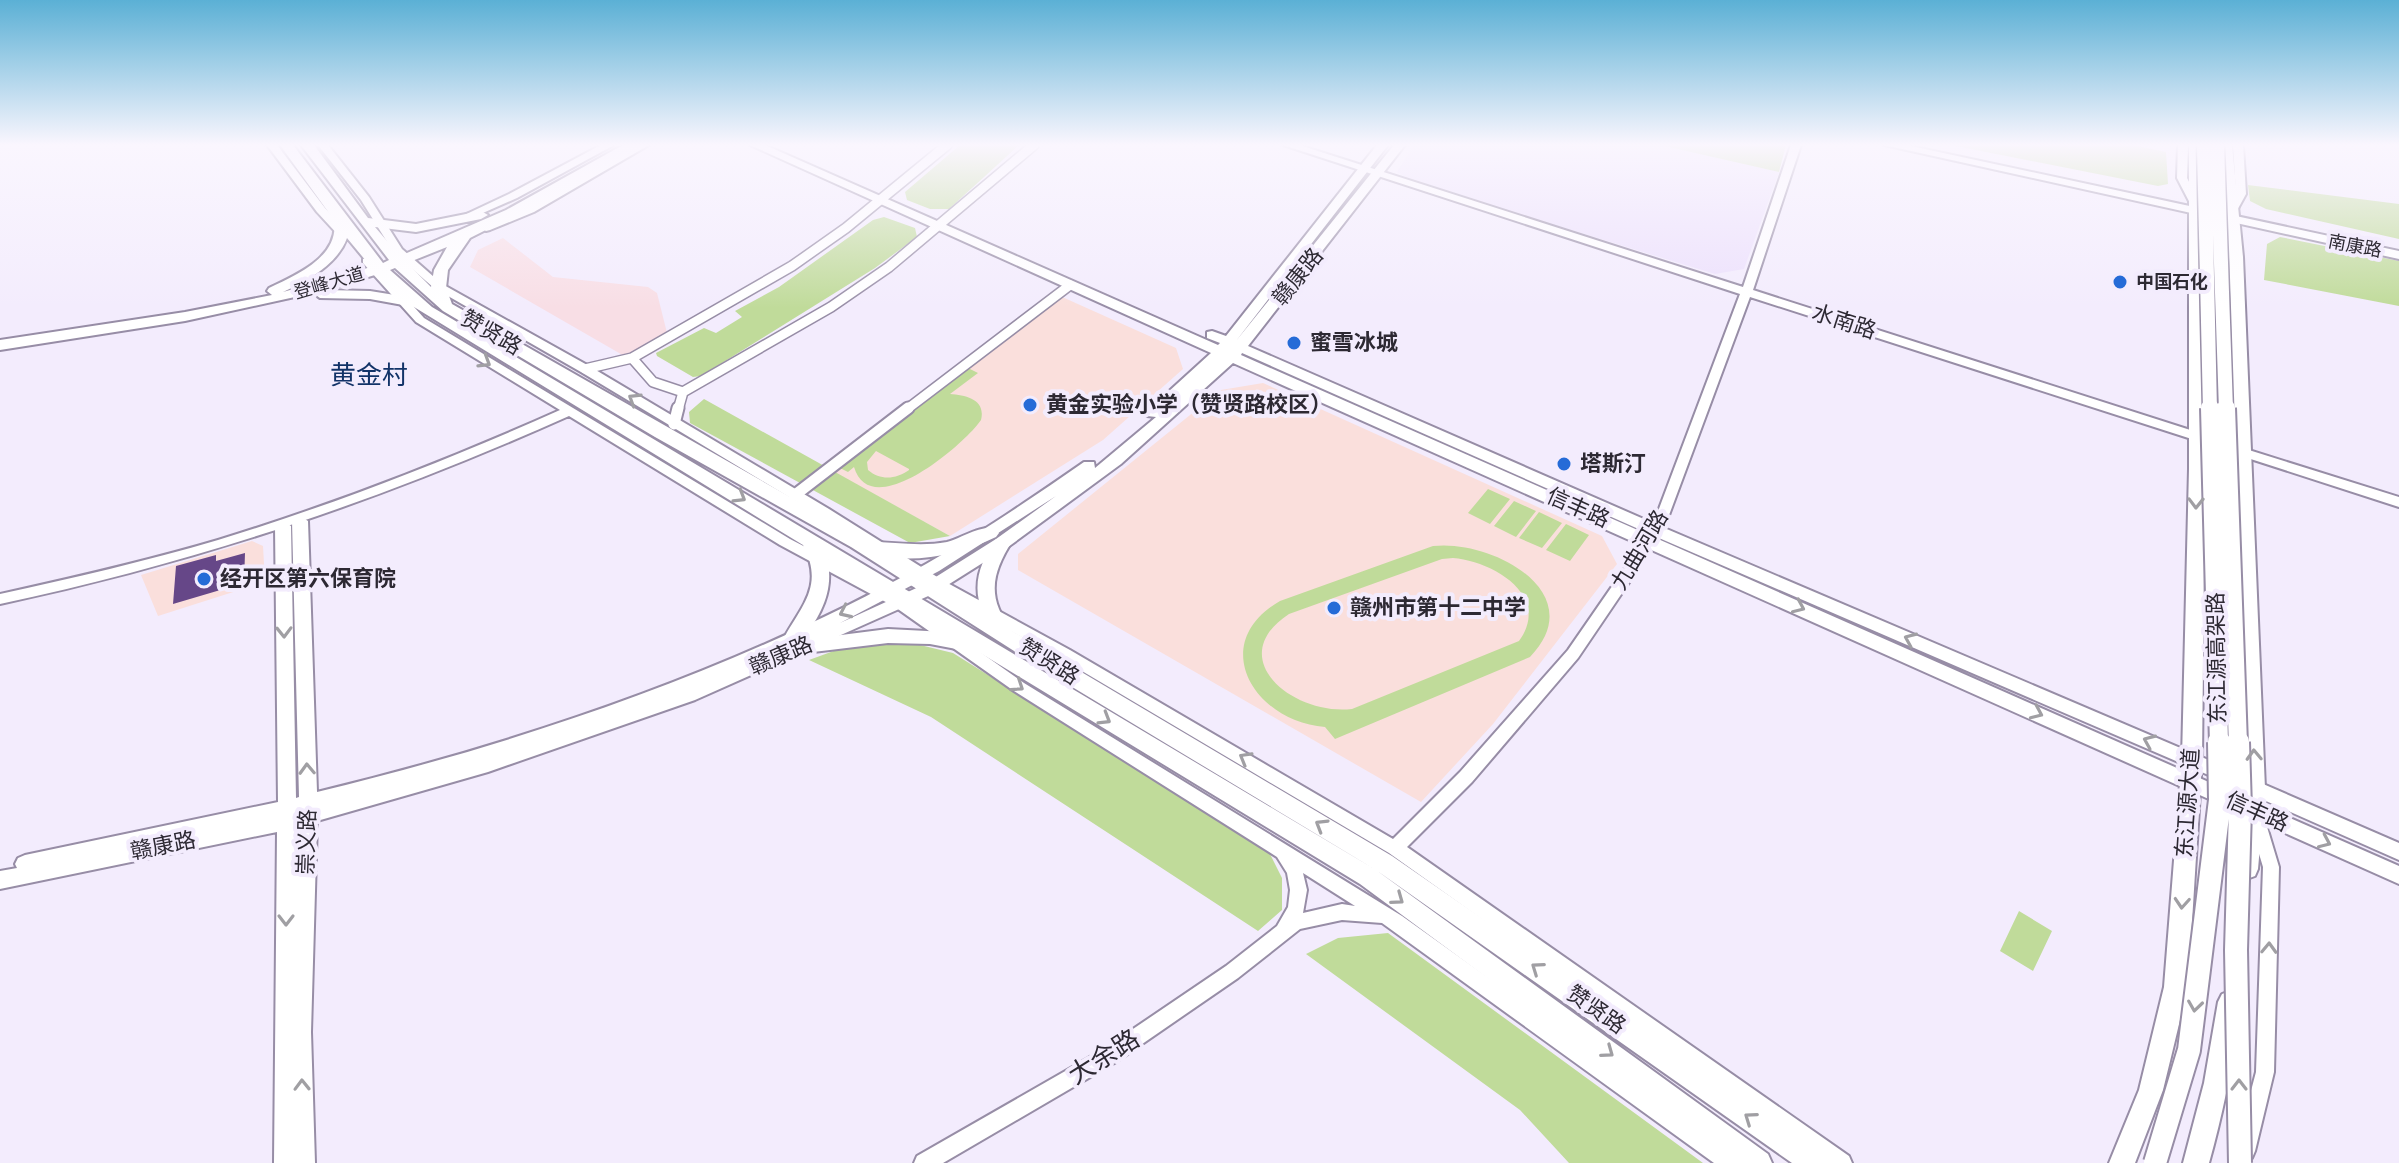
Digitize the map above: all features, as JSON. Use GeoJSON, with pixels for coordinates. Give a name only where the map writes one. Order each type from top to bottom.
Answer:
{"type":"FeatureCollection","features":[{"type":"Feature","properties":{"kind":"main road","name":"赞贤路"},"geometry":{"type":"LineString","coordinates":[[324,199],[341,224],[448,308],[925,582],[1014,640],[1384,863],[1814,1163]]}},
{"type":"Feature","properties":{"kind":"main road","name":"赞贤路"},"geometry":{"type":"LineString","coordinates":[[352,199],[373,224],[385,261],[405,294],[427,310],[803,535],[896,596],[1368,877],[1759,1163]]}},
{"type":"Feature","properties":{"kind":"main road","name":"登峰大道"},"geometry":{"type":"LineString","coordinates":[[385,261],[517,199]]}},
{"type":"Feature","properties":{"kind":"main road","name":"登峰大道"},"geometry":{"type":"LineString","coordinates":[[0,345],[272,295],[385,261],[478,227],[534,199]]}},
{"type":"Feature","properties":{"kind":"main road","name":"信丰路"},"geometry":{"type":"LineString","coordinates":[[889,199],[1070,285],[1231,349]]}},
{"type":"Feature","properties":{"kind":"main road","name":"赣康路"},"geometry":{"type":"LineString","coordinates":[[0,880],[287,815],[488,764],[689,695],[925,582],[1116,460],[1231,349],[1350,199]]}},
{"type":"Feature","properties":{"kind":"main road","name":"南康路"},"geometry":{"type":"LineString","coordinates":[[2153,199],[2196,208]]}},
{"type":"Feature","properties":{"kind":"main road","name":"南康路"},"geometry":{"type":"LineString","coordinates":[[2156,199],[2399,255]]}},
{"type":"Feature","properties":{"kind":"main road","name":"东江源大道"},"geometry":{"type":"LineString","coordinates":[[2122,1163],[2151,1090],[2166,1041],[2176,987],[2192,759],[2197,437],[2196,199]]}},
{"type":"Feature","properties":{"kind":"main road","name":"东江源高架路"},"geometry":{"type":"LineString","coordinates":[[2155,1163],[2189,1050],[2220,800],[2205,199]]}},
{"type":"Feature","properties":{"kind":"main road","name":"东江源高架路"},"geometry":{"type":"LineString","coordinates":[[2219,199],[2240,809],[2236,950],[2241,1163]]}},
{"type":"Feature","properties":{"kind":"main road"},"geometry":{"type":"LineString","coordinates":[[2196,1163],[2208,1125],[2222,1057],[2255,811],[2236,257],[2230,199]]}},
{"type":"Feature","properties":{"kind":"main road"},"geometry":{"type":"LineString","coordinates":[[373,224],[416,228],[452,223],[491,212]]}},
{"type":"Feature","properties":{"kind":"main road","name":"南康路"},"geometry":{"type":"LineString","coordinates":[[2231,216],[2399,246]]}},
{"type":"Feature","properties":{"kind":"main road"},"geometry":{"type":"LineString","coordinates":[[272,295],[320,264],[337,245],[341,224]]}},
{"type":"Feature","properties":{"kind":"main road","name":"信丰路"},"geometry":{"type":"LineString","coordinates":[[943,224],[1653,535],[2399,875]]}},
{"type":"Feature","properties":{"kind":"main road"},"geometry":{"type":"LineString","coordinates":[[448,308],[440,297],[439,272],[445,258],[478,227]]}},
{"type":"Feature","properties":{"kind":"main road"},"geometry":{"type":"LineString","coordinates":[[272,295],[339,293],[400,299],[427,310]]}},
{"type":"Feature","properties":{"kind":"main road","name":"登峰大道"},"geometry":{"type":"LineString","coordinates":[[0,336],[272,295]]}},
{"type":"Feature","properties":{"kind":"main road","name":"崇义路"},"geometry":{"type":"LineString","coordinates":[[292,524],[308,809],[301,1032],[304,1163]]}},
{"type":"Feature","properties":{"kind":"main road","name":"崇义路"},"geometry":{"type":"LineString","coordinates":[[285,1163],[292,524]]}},
{"type":"Feature","properties":{"kind":"main road"},"geometry":{"type":"LineString","coordinates":[[803,535],[811,541],[819,557],[822,575],[819,595],[799,641],[893,635],[957,641],[984,649],[1009,662]]}},
{"type":"Feature","properties":{"kind":"main road","name":"信丰路"},"geometry":{"type":"LineString","coordinates":[[1653,535],[2192,759],[2399,852]]}},
{"type":"Feature","properties":{"kind":"main road"},"geometry":{"type":"LineString","coordinates":[[857,543],[905,553],[943,550],[996,538],[985,579],[986,598],[991,614],[1014,640]]}},
{"type":"Feature","properties":{"kind":"main road","name":"赣康路"},"geometry":{"type":"LineString","coordinates":[[0,869],[287,815]]}},
{"type":"Feature","properties":{"kind":"street"},"geometry":{"type":"LineString","coordinates":[[313,199],[321,210],[341,224]]}},
{"type":"Feature","properties":{"kind":"street"},"geometry":{"type":"LineString","coordinates":[[365,199],[373,224]]}},
{"type":"Feature","properties":{"kind":"street"},"geometry":{"type":"LineString","coordinates":[[452,223],[506,199]]}},
{"type":"Feature","properties":{"kind":"street"},"geometry":{"type":"LineString","coordinates":[[464,238],[548,199]]}},
{"type":"Feature","properties":{"kind":"street"},"geometry":{"type":"LineString","coordinates":[[585,369],[632,358],[792,266],[881,199]]}},
{"type":"Feature","properties":{"kind":"street"},"geometry":{"type":"LineString","coordinates":[[632,358],[643,376],[675,392],[683,392],[831,307],[971,199]]}},
{"type":"Feature","properties":{"kind":"street","name":"水南路"},"geometry":{"type":"LineString","coordinates":[[1458,199],[2399,502]]}},
{"type":"Feature","properties":{"kind":"street","name":"九曲河路"},"geometry":{"type":"LineString","coordinates":[[1395,848],[1466,777],[1573,654],[1653,535],[1747,291],[1778,199]]}},
{"type":"Feature","properties":{"kind":"street"},"geometry":{"type":"LineString","coordinates":[[2192,199],[2196,208]]}},
{"type":"Feature","properties":{"kind":"street"},"geometry":{"type":"LineString","coordinates":[[2231,216],[2239,199]]}},
{"type":"Feature","properties":{"kind":"street"},"geometry":{"type":"LineString","coordinates":[[385,261],[438,286],[585,369],[883,550],[925,582],[991,614],[1395,848],[1842,1163]]}},
{"type":"Feature","properties":{"kind":"street"},"geometry":{"type":"LineString","coordinates":[[385,261],[400,299],[420,320],[785,542],[896,596],[1019,687],[1396,922],[1730,1163]]}},
{"type":"Feature","properties":{"kind":"street"},"geometry":{"type":"LineString","coordinates":[[795,495],[1070,285]]}},
{"type":"Feature","properties":{"kind":"street"},"geometry":{"type":"LineString","coordinates":[[674,424],[683,392]]}},
{"type":"Feature","properties":{"kind":"street"},"geometry":{"type":"LineString","coordinates":[[0,599],[131,569],[292,524],[496,445],[567,412]]}},
{"type":"Feature","properties":{"kind":"street"},"geometry":{"type":"LineString","coordinates":[[1254,784],[1309,797]]}},
{"type":"Feature","properties":{"kind":"street"},"geometry":{"type":"LineString","coordinates":[[1226,791],[1246,818],[1277,847],[1296,871],[1300,889],[1294,915],[1276,938]]}},
{"type":"Feature","properties":{"kind":"street"},"geometry":{"type":"LineString","coordinates":[[2241,1163],[2265,1072],[2271,867],[2255,811]]}},
{"type":"Feature","properties":{"kind":"street"},"geometry":{"type":"LineString","coordinates":[[1455,890],[1500,942]]}},
{"type":"Feature","properties":{"kind":"street","name":"大余路"},"geometry":{"type":"LineString","coordinates":[[924,1163],[1109,1056],[1296,922],[1329,913],[1369,913],[1396,922]]}},
{"type":"Feature","properties":{"kind":"street"},"geometry":{"type":"LineString","coordinates":[[1396,922],[1460,944]]}},
{"type":"Feature","properties":{"kind":"shaded area"},"geometry":{"type":"Polygon","coordinates":[[[1471,199],[1769,199],[1744,269],[1715,274],[1471,199]]]}},
{"type":"Feature","properties":{"kind":"shaded area"},"geometry":{"type":"Polygon","coordinates":[[[503,238],[553,277],[648,287],[657,293],[667,333],[626,357],[470,267],[478,250],[503,238]]]}},
{"type":"Feature","properties":{"kind":"shaded area","name":"黄金实验小学（赞贤路校区）"},"geometry":{"type":"Polygon","coordinates":[[[1060,296],[1176,348],[1183,369],[1103,440],[950,536],[830,470],[1060,296]]]}},
{"type":"Feature","properties":{"kind":"shaded area","name":"赣州市第十二中学"},"geometry":{"type":"Polygon","coordinates":[[[1263,383],[1602,536],[1617,564],[1493,724],[1421,802],[1018,570],[1018,554],[1221,390],[1263,383]]]}},
{"type":"Feature","properties":{"kind":"shaded area","name":"经开区第六保育院"},"geometry":{"type":"Polygon","coordinates":[[[252,541],[263,546],[265,582],[158,616],[141,575],[252,541]]]}},
{"type":"Feature","properties":{"kind":"green space"},"geometry":{"type":"Polygon","coordinates":[[[960,199],[949,209],[930,209],[907,200],[960,199]]]}},
{"type":"Feature","properties":{"kind":"green space"},"geometry":{"type":"Polygon","coordinates":[[[2361,199],[2399,204],[2399,239],[2266,209],[2250,201],[2361,199]]]}},
{"type":"Feature","properties":{"kind":"green space"},"geometry":{"type":"Polygon","coordinates":[[[884,217],[915,228],[917,237],[875,268],[701,376],[693,377],[657,356],[656,353],[704,328],[716,333],[742,317],[735,311],[779,287],[873,220],[884,217]]]}},
{"type":"Feature","properties":{"kind":"green space"},"geometry":{"type":"Polygon","coordinates":[[[2280,237],[2399,261],[2399,306],[2264,280],[2267,244],[2280,237]]]}},
{"type":"Feature","properties":{"kind":"green space"},"geometry":{"type":"Polygon","coordinates":[[[968,368],[978,373],[950,394],[969,397],[978,403],[981,420],[938,461],[897,484],[879,487],[864,482],[854,467],[848,472],[838,467],[968,368]],[[876,451],[867,462],[868,470],[873,474],[888,478],[909,469],[876,451]]]}},
{"type":"Feature","properties":{"kind":"green space"},"geometry":{"type":"Polygon","coordinates":[[[704,399],[950,536],[910,543],[690,423],[689,412],[704,399]]]}},
{"type":"Feature","properties":{"kind":"green space"},"geometry":{"type":"Polygon","coordinates":[[[1488,489],[1510,499],[1490,524],[1468,513],[1488,489]]]}},
{"type":"Feature","properties":{"kind":"green space"},"geometry":{"type":"Polygon","coordinates":[[[1514,501],[1536,511],[1516,537],[1494,526],[1514,501]]]}},
{"type":"Feature","properties":{"kind":"green space"},"geometry":{"type":"Polygon","coordinates":[[[1539,512],[1562,523],[1542,548],[1519,538],[1539,512]]]}},
{"type":"Feature","properties":{"kind":"green space"},"geometry":{"type":"Polygon","coordinates":[[[1566,524],[1589,535],[1570,561],[1546,550],[1566,524]]]}},
{"type":"Feature","properties":{"kind":"green space"},"geometry":{"type":"Polygon","coordinates":[[[1433,546],[1457,546],[1482,551],[1506,561],[1527,575],[1542,592],[1549,612],[1546,634],[1530,657],[1335,739],[1325,727],[1300,722],[1278,711],[1260,696],[1248,678],[1243,658],[1246,638],[1258,619],[1280,601],[1433,546]],[[1442,559],[1289,614],[1270,631],[1262,648],[1264,665],[1273,681],[1288,694],[1330,709],[1352,709],[1519,641],[1527,625],[1528,609],[1523,596],[1500,574],[1469,561],[1442,559]]]}},
{"type":"Feature","properties":{"kind":"green space"},"geometry":{"type":"Polygon","coordinates":[[[916,644],[953,653],[1268,850],[1282,878],[1282,910],[1258,931],[931,717],[809,660],[850,645],[916,644]]]}},
{"type":"Feature","properties":{"kind":"green space"},"geometry":{"type":"Polygon","coordinates":[[[2019,911],[2052,931],[2033,971],[2000,951],[2019,911]]]}},
{"type":"Feature","properties":{"kind":"green space"},"geometry":{"type":"Polygon","coordinates":[[[1388,933],[1703,1163],[1569,1163],[1520,1110],[1306,954],[1338,938],[1388,933]]]}},
{"type":"Feature","properties":{"kind":"building","name":"经开区第六保育院"},"geometry":{"type":"Polygon","coordinates":[[[245,553],[244,583],[173,604],[176,566],[216,555],[216,561],[245,553]]]}},
{"type":"Feature","properties":{"kind":"place","name":"中国石化"},"geometry":{"type":"Point","coordinates":[2120,282]}},
{"type":"Feature","properties":{"kind":"place","name":"蜜雪冰城"},"geometry":{"type":"Point","coordinates":[1294,343]}},
{"type":"Feature","properties":{"kind":"place","name":"黄金实验小学（赞贤路校区）"},"geometry":{"type":"Point","coordinates":[1030,405]}},
{"type":"Feature","properties":{"kind":"place","name":"塔斯汀"},"geometry":{"type":"Point","coordinates":[1564,464]}},
{"type":"Feature","properties":{"kind":"place","name":"经开区第六保育院"},"geometry":{"type":"Point","coordinates":[204,579]}},
{"type":"Feature","properties":{"kind":"place","name":"赣州市第十二中学"},"geometry":{"type":"Point","coordinates":[1334,608]}},
{"type":"Feature","properties":{"kind":"district","name":"黄金村"},"geometry":{"type":"Point","coordinates":[369,375]}}]}
